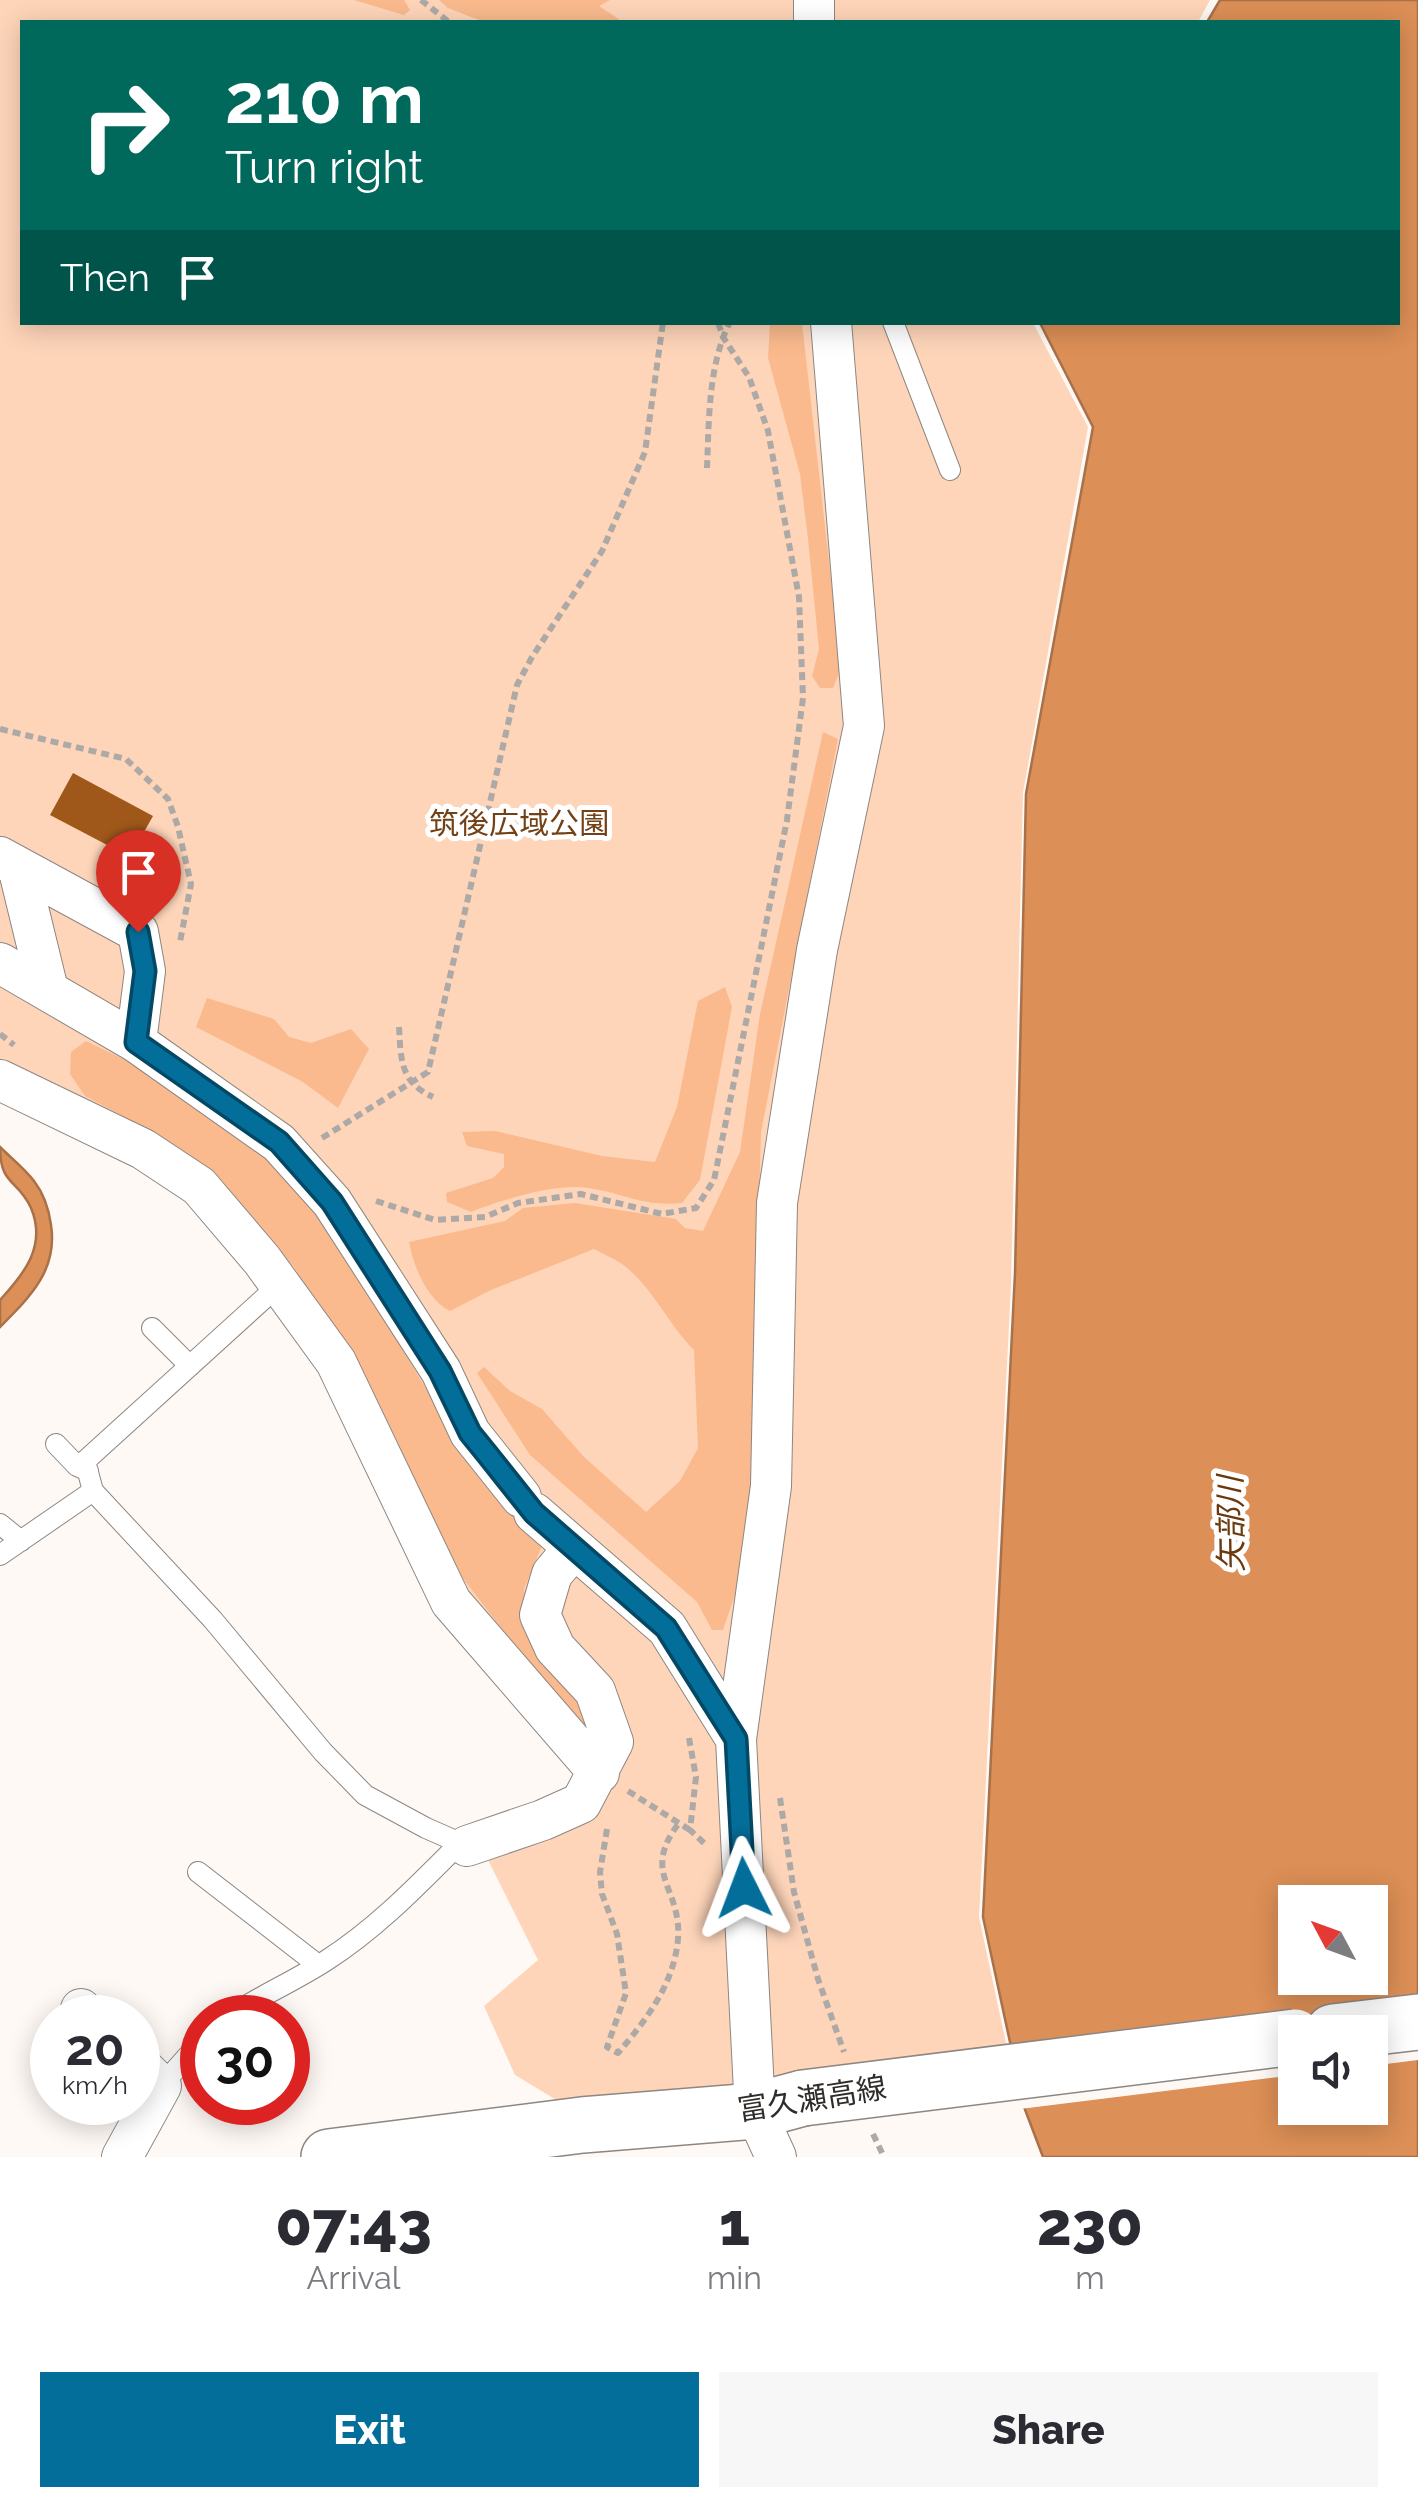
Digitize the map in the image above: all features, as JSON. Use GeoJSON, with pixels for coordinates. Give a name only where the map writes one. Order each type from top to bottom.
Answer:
{"type":"FeatureCollection","features":[{"type":"Feature","properties":{"kind":"main road"},"geometry":{"type":"LineString","coordinates":[[1388,2026],[1418,2022]]}},
{"type":"Feature","properties":{"kind":"main road","name":"富久瀬高線"},"geometry":{"type":"LineString","coordinates":[[329,2157],[582,2126],[778,2122],[1278,2040]]}},
{"type":"Feature","properties":{"kind":"street"},"geometry":{"type":"LineString","coordinates":[[778,2122],[736,1739],[771,1486],[777,1203],[818,950],[864,726],[831,325]]}},
{"type":"Feature","properties":{"kind":"street"},"geometry":{"type":"LineString","coordinates":[[9,862],[48,990]]}},
{"type":"Feature","properties":{"kind":"street"},"geometry":{"type":"LineString","coordinates":[[9,862],[138,932],[145,971],[136,1042]]}},
{"type":"Feature","properties":{"kind":"street"},"geometry":{"type":"LineString","coordinates":[[0,963],[136,1042],[279,1142],[332,1202],[440,1371],[470,1433],[527,1505],[666,1628],[736,1739]]}},
{"type":"Feature","properties":{"kind":"street"},"geometry":{"type":"LineString","coordinates":[[0,1080],[143,1148],[198,1186],[280,1284],[336,1362],[451,1602],[609,1786]]}},
{"type":"Feature","properties":{"kind":"street"},"geometry":{"type":"LineString","coordinates":[[574,1548],[552,1574],[540,1615],[555,1648],[595,1691],[613,1742],[609,1786]]}},
{"type":"Feature","properties":{"kind":"street"},"geometry":{"type":"LineString","coordinates":[[464,1845],[543,1820],[609,1786]]}},
{"type":"Feature","properties":{"kind":"street"},"geometry":{"type":"LineString","coordinates":[[122,2157],[132,2125]]}},
{"type":"Feature","properties":{"kind":"lane"},"geometry":{"type":"LineString","coordinates":[[894,325],[950,470]]}},
{"type":"Feature","properties":{"kind":"lane"},"geometry":{"type":"LineString","coordinates":[[91,1481],[86,1461],[280,1284]]}},
{"type":"Feature","properties":{"kind":"lane"},"geometry":{"type":"LineString","coordinates":[[152,1328],[190,1366]]}},
{"type":"Feature","properties":{"kind":"lane"},"geometry":{"type":"LineString","coordinates":[[56,1444],[213,1620],[323,1752],[365,1795],[464,1845],[392,1910],[318,1965],[266,1995]]}},
{"type":"Feature","properties":{"kind":"lane"},"geometry":{"type":"LineString","coordinates":[[0,1555],[91,1481]]}},
{"type":"Feature","properties":{"kind":"lane"},"geometry":{"type":"LineString","coordinates":[[0,1524],[21,1541]]}},
{"type":"Feature","properties":{"kind":"lane"},"geometry":{"type":"LineString","coordinates":[[198,1872],[318,1965]]}},
{"type":"Feature","properties":{"kind":"path"},"geometry":{"type":"LineString","coordinates":[[420,0],[446,20]]}},
{"type":"Feature","properties":{"kind":"path"},"geometry":{"type":"LineString","coordinates":[[327,1154],[316,1141],[428,1072],[517,685],[602,550],[645,452],[664,325]]}},
{"type":"Feature","properties":{"kind":"path"},"geometry":{"type":"LineString","coordinates":[[359,1196],[435,1220],[485,1217],[518,1203],[580,1194],[662,1214],[696,1208],[714,1180],[787,820],[803,698],[799,597],[768,431],[749,376],[719,325]]}},
{"type":"Feature","properties":{"kind":"path"},"geometry":{"type":"LineString","coordinates":[[708,468],[710,406],[729,325]]}},
{"type":"Feature","properties":{"kind":"path"},"geometry":{"type":"LineString","coordinates":[[399,1027],[402,1060],[410,1083],[433,1096]]}},
{"type":"Feature","properties":{"kind":"path"},"geometry":{"type":"LineString","coordinates":[[685,1720],[696,1777],[690,1830]]}},
{"type":"Feature","properties":{"kind":"path"},"geometry":{"type":"LineString","coordinates":[[778,1784],[794,1892],[818,1979],[849,2066]]}},
{"type":"Feature","properties":{"kind":"path"},"geometry":{"type":"LineString","coordinates":[[609,1786],[622,1787],[690,1830],[712,1850]]}},
{"type":"Feature","properties":{"kind":"path"},"geometry":{"type":"LineString","coordinates":[[609,1824],[600,1872],[602,1894],[617,1934],[626,1993],[607,2047],[618,2053],[656,2004],[672,1973],[678,1936],[661,1867],[662,1844],[679,1823]]}},
{"type":"Feature","properties":{"kind":"path"},"geometry":{"type":"LineString","coordinates":[[867,2118],[884,2157]]}},
{"type":"Feature","properties":{"kind":"green space","name":"筑後広域公園"},"geometry":{"type":"Polygon","coordinates":[[[0,0],[1210,0],[1199,20],[20,20],[20,325],[1034,325],[1088,427],[1023,793],[1011,1285],[979,1917],[1010,2062],[578,2113],[515,2075],[484,2006],[538,1960],[486,1856],[584,1778],[328,1370],[199,1210],[167,1182],[0,1091],[0,0]]]}},
{"type":"Feature","properties":{"kind":"shaded area"},"geometry":{"type":"Polygon","coordinates":[[[354,0],[404,0],[410,10],[404,15],[354,0]]]}},
{"type":"Feature","properties":{"kind":"shaded area"},"geometry":{"type":"Polygon","coordinates":[[[439,0],[610,0],[599,6],[620,20],[479,20],[448,8],[439,0]]]}},
{"type":"Feature","properties":{"kind":"shaded area"},"geometry":{"type":"Polygon","coordinates":[[[770,325],[802,325],[841,668],[833,688],[820,688],[812,676],[819,649],[800,474],[768,358],[770,325]]]}},
{"type":"Feature","properties":{"kind":"shaded area"},"geometry":{"type":"Polygon","coordinates":[[[823,732],[838,739],[761,1132],[749,1554],[723,1630],[712,1630],[697,1602],[530,1455],[477,1373],[484,1367],[510,1391],[542,1409],[584,1457],[646,1512],[680,1481],[698,1448],[694,1350],[651,1294],[622,1264],[594,1249],[491,1290],[450,1311],[434,1299],[422,1281],[409,1242],[505,1221],[523,1208],[575,1203],[676,1219],[685,1228],[703,1231],[740,1152],[760,1014],[823,732]]]}},
{"type":"Feature","properties":{"kind":"shaded area"},"geometry":{"type":"Polygon","coordinates":[[[725,987],[732,1007],[700,1180],[682,1203],[656,1203],[575,1187],[529,1194],[471,1212],[447,1202],[446,1193],[493,1178],[504,1167],[504,1154],[467,1146],[462,1132],[495,1131],[602,1156],[655,1162],[677,1107],[698,1001],[725,987]]]}},
{"type":"Feature","properties":{"kind":"shaded area"},"geometry":{"type":"Polygon","coordinates":[[[207,998],[274,1019],[289,1037],[311,1043],[351,1029],[369,1049],[338,1108],[303,1082],[196,1027],[207,998]]]}},
{"type":"Feature","properties":{"kind":"shaded area"},"geometry":{"type":"Polygon","coordinates":[[[86,1041],[158,1076],[239,1125],[332,1231],[457,1441],[543,1543],[524,1589],[530,1643],[585,1707],[588,1721],[577,1727],[452,1564],[380,1406],[293,1266],[226,1196],[157,1134],[85,1096],[70,1074],[71,1052],[86,1041]]]}},
{"type":"Feature","properties":{"kind":"water","name":"矢部川"},"geometry":{"type":"Polygon","coordinates":[[[1220,0],[1418,0],[1418,2157],[1043,2157],[1024,2107],[983,1917],[1015,1273],[1026,794],[1093,427],[1041,325],[1400,325],[1400,20],[1208,20],[1220,0]]]}},
{"type":"Feature","properties":{"kind":"water"},"geometry":{"type":"Polygon","coordinates":[[[0,1147],[41,1191],[52,1241],[39,1282],[0,1327],[0,1300],[25,1269],[36,1235],[31,1208],[6,1176],[0,1147]]]}},
{"type":"Feature","properties":{"kind":"pier"},"geometry":{"type":"Polygon","coordinates":[[[1418,2047],[1418,2060],[1388,2064],[1388,2051],[1418,2047]]]}},
{"type":"Feature","properties":{"kind":"pier"},"geometry":{"type":"Polygon","coordinates":[[[1278,2064],[1278,2077],[1020,2109],[1017,2097],[1278,2064]]]}},
{"type":"Feature","properties":{"kind":"building"},"geometry":{"type":"Polygon","coordinates":[[[73,773],[153,816],[130,857],[50,815],[73,773]]]}},
{"type":"Feature","properties":{"kind":"route"},"geometry":{"type":"LineString","coordinates":[[138,932],[145,971],[136,1042],[279,1142],[332,1202],[440,1371],[470,1433],[534,1513],[666,1628],[736,1739],[744,1888]]}}]}
